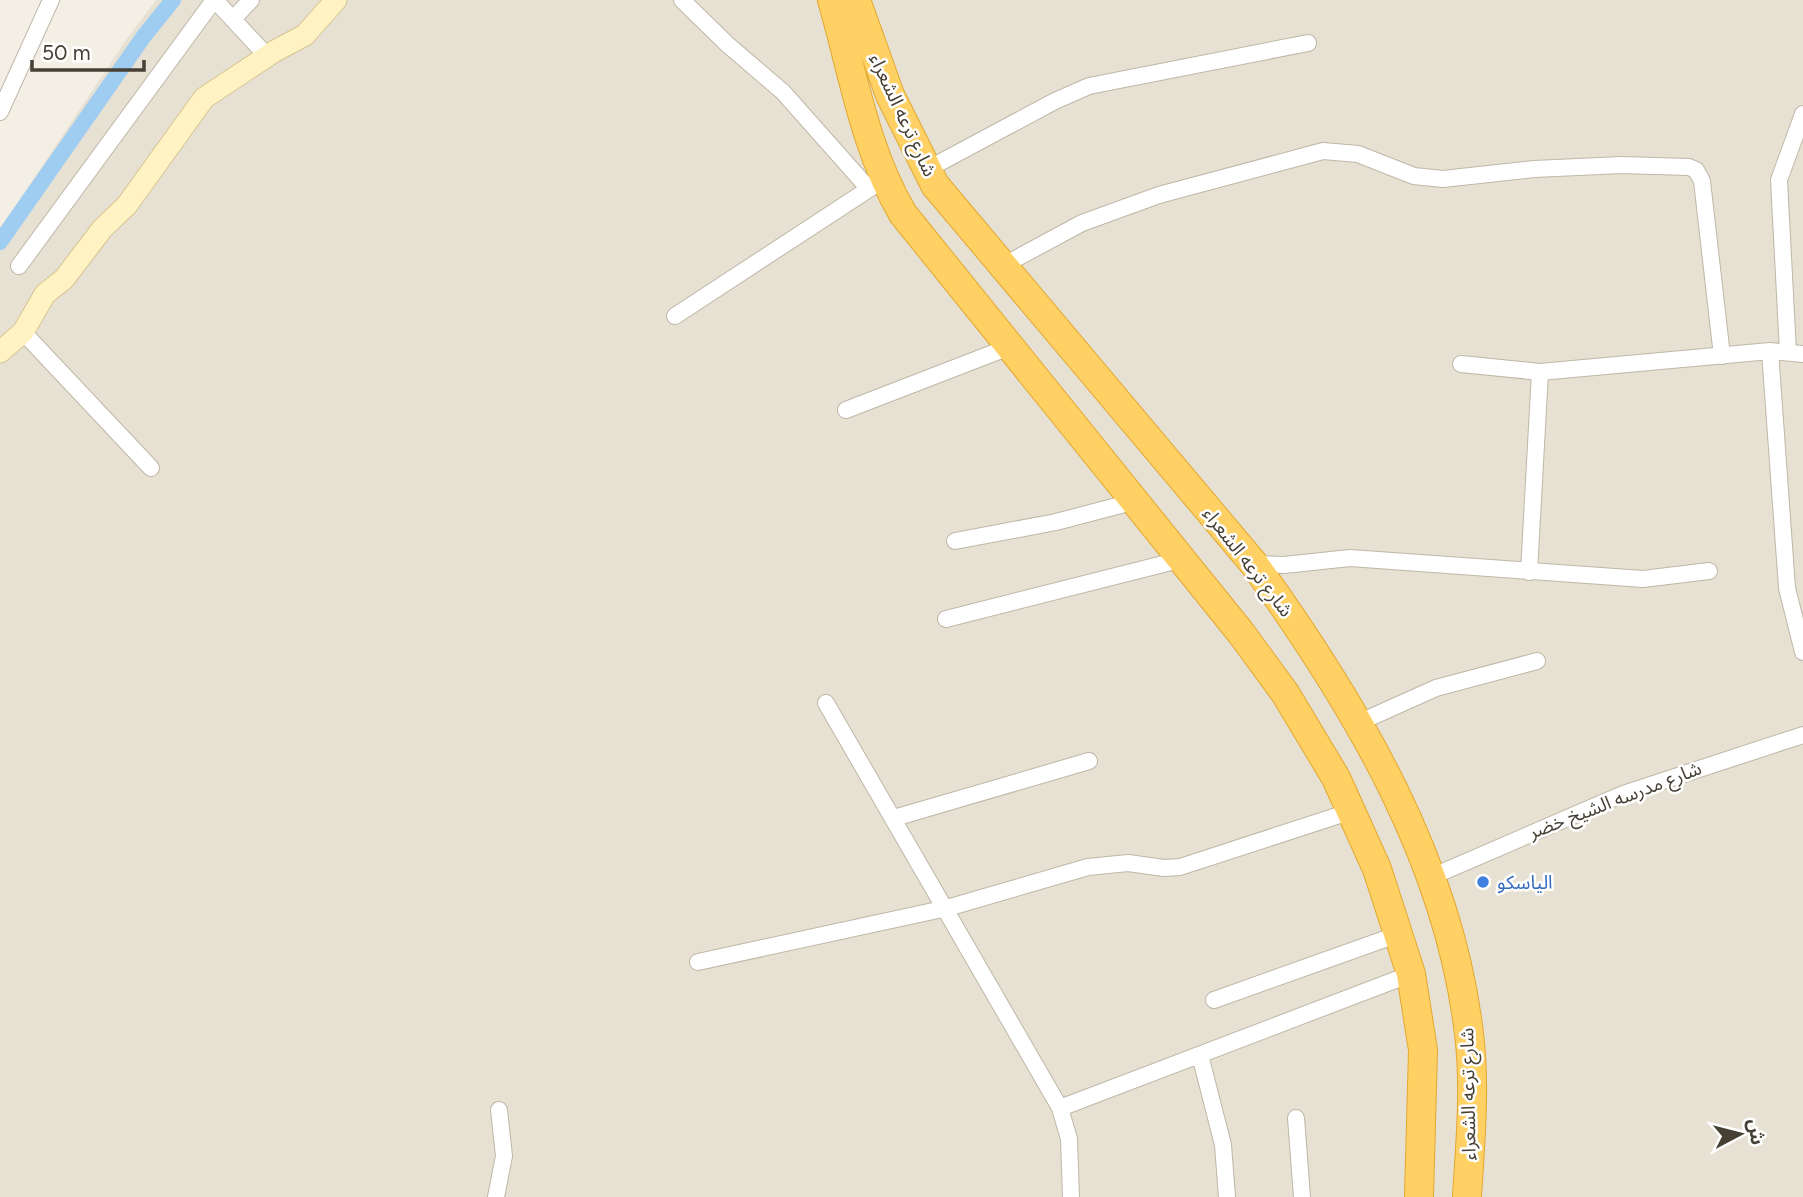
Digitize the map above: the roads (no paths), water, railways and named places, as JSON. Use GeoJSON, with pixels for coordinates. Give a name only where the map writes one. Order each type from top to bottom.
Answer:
{"type":"FeatureCollection","features":[{"type":"Feature","properties":{"kind":"highway","name":"شارع ترعه الشعراء"},"geometry":{"type":"LineString","coordinates":[[832,0],[871,147],[876,184],[1183,559],[1278,683],[1319,746],[1352,811],[1374,860],[1411,974],[1423,1050],[1419,1197]]}},
{"type":"Feature","properties":{"kind":"highway","name":"شارع ترعه الشعراء"},"geometry":{"type":"LineString","coordinates":[[856,0],[882,75],[930,178],[1254,564],[1358,723],[1395,794],[1431,877],[1456,959],[1470,1046],[1472,1104],[1467,1197]]}},
{"type":"Feature","properties":{"kind":"highway"},"geometry":{"type":"LineString","coordinates":[[871,147],[894,146],[908,134]]}},
{"type":"Feature","properties":{"kind":"highway"},"geometry":{"type":"LineString","coordinates":[[903,214],[914,194],[930,178]]}},
{"type":"Feature","properties":{"kind":"highway"},"geometry":{"type":"LineString","coordinates":[[1319,746],[1358,723]]}},
{"type":"Feature","properties":{"kind":"highway"},"geometry":{"type":"LineString","coordinates":[[1423,1050],[1470,1046]]}},
{"type":"Feature","properties":{"kind":"street"},"geometry":{"type":"LineString","coordinates":[[0,112],[6,84],[51,0]]}},
{"type":"Feature","properties":{"kind":"street"},"geometry":{"type":"LineString","coordinates":[[19,266],[214,0],[267,56]]}},
{"type":"Feature","properties":{"kind":"street"},"geometry":{"type":"LineString","coordinates":[[233,19],[251,0]]}},
{"type":"Feature","properties":{"kind":"street"},"geometry":{"type":"LineString","coordinates":[[0,352],[23,332],[46,294],[64,279],[102,229],[127,205],[204,98],[267,56],[305,35],[336,0]]}},
{"type":"Feature","properties":{"kind":"street"},"geometry":{"type":"LineString","coordinates":[[675,316],[876,184],[783,92],[727,44],[682,0]]}},
{"type":"Feature","properties":{"kind":"street"},"geometry":{"type":"LineString","coordinates":[[930,178],[1055,101],[1089,86],[1127,76],[1308,43]]}},
{"type":"Feature","properties":{"kind":"street"},"geometry":{"type":"LineString","coordinates":[[1461,364],[1540,372],[1770,351],[1796,353],[1779,180],[1803,114]]}},
{"type":"Feature","properties":{"kind":"street"},"geometry":{"type":"LineString","coordinates":[[1004,265],[1082,223],[1159,195],[1323,151],[1358,154],[1414,176],[1443,179],[1534,169],[1622,165],[1689,167],[1696,170],[1702,181],[1722,356]]}},
{"type":"Feature","properties":{"kind":"street"},"geometry":{"type":"LineString","coordinates":[[23,332],[151,468]]}},
{"type":"Feature","properties":{"kind":"street"},"geometry":{"type":"LineString","coordinates":[[846,411],[1009,347]]}},
{"type":"Feature","properties":{"kind":"street"},"geometry":{"type":"LineString","coordinates":[[1770,351],[1787,588],[1803,652]]}},
{"type":"Feature","properties":{"kind":"street"},"geometry":{"type":"LineString","coordinates":[[1529,572],[1540,372]]}},
{"type":"Feature","properties":{"kind":"street"},"geometry":{"type":"LineString","coordinates":[[955,541],[1056,522],[1136,501]]}},
{"type":"Feature","properties":{"kind":"street"},"geometry":{"type":"LineString","coordinates":[[1254,564],[1284,565],[1350,558],[1643,579],[1709,571]]}},
{"type":"Feature","properties":{"kind":"street"},"geometry":{"type":"LineString","coordinates":[[946,619],[1183,559]]}},
{"type":"Feature","properties":{"kind":"street"},"geometry":{"type":"LineString","coordinates":[[1358,723],[1436,688],[1537,661]]}},
{"type":"Feature","properties":{"kind":"street"},"geometry":{"type":"LineString","coordinates":[[826,703],[947,908],[1060,1108],[1069,1139],[1071,1197]]}},
{"type":"Feature","properties":{"kind":"street","name":"شارع مدرسه الشيخ خضر"},"geometry":{"type":"LineString","coordinates":[[1431,877],[1623,794],[1803,735]]}},
{"type":"Feature","properties":{"kind":"street"},"geometry":{"type":"LineString","coordinates":[[894,818],[1089,761]]}},
{"type":"Feature","properties":{"kind":"street"},"geometry":{"type":"LineString","coordinates":[[698,962],[947,908],[1107,864],[1180,867],[1352,811]]}},
{"type":"Feature","properties":{"kind":"street"},"geometry":{"type":"LineString","coordinates":[[1214,1000],[1399,934]]}},
{"type":"Feature","properties":{"kind":"street"},"geometry":{"type":"LineString","coordinates":[[1060,1108],[1411,974]]}},
{"type":"Feature","properties":{"kind":"street"},"geometry":{"type":"LineString","coordinates":[[1200,1055],[1223,1145],[1227,1197]]}},
{"type":"Feature","properties":{"kind":"street"},"geometry":{"type":"LineString","coordinates":[[496,1197],[504,1156],[499,1110]]}},
{"type":"Feature","properties":{"kind":"street"},"geometry":{"type":"LineString","coordinates":[[1296,1118],[1302,1197]]}},
{"type":"Feature","properties":{"kind":"waterway"},"geometry":{"type":"LineString","coordinates":[[0,242],[144,36],[173,0]]}},
{"type":"Feature","properties":{"kind":"place","name":"الياسكو"},"geometry":{"type":"Point","coordinates":[1483,882]}}]}
